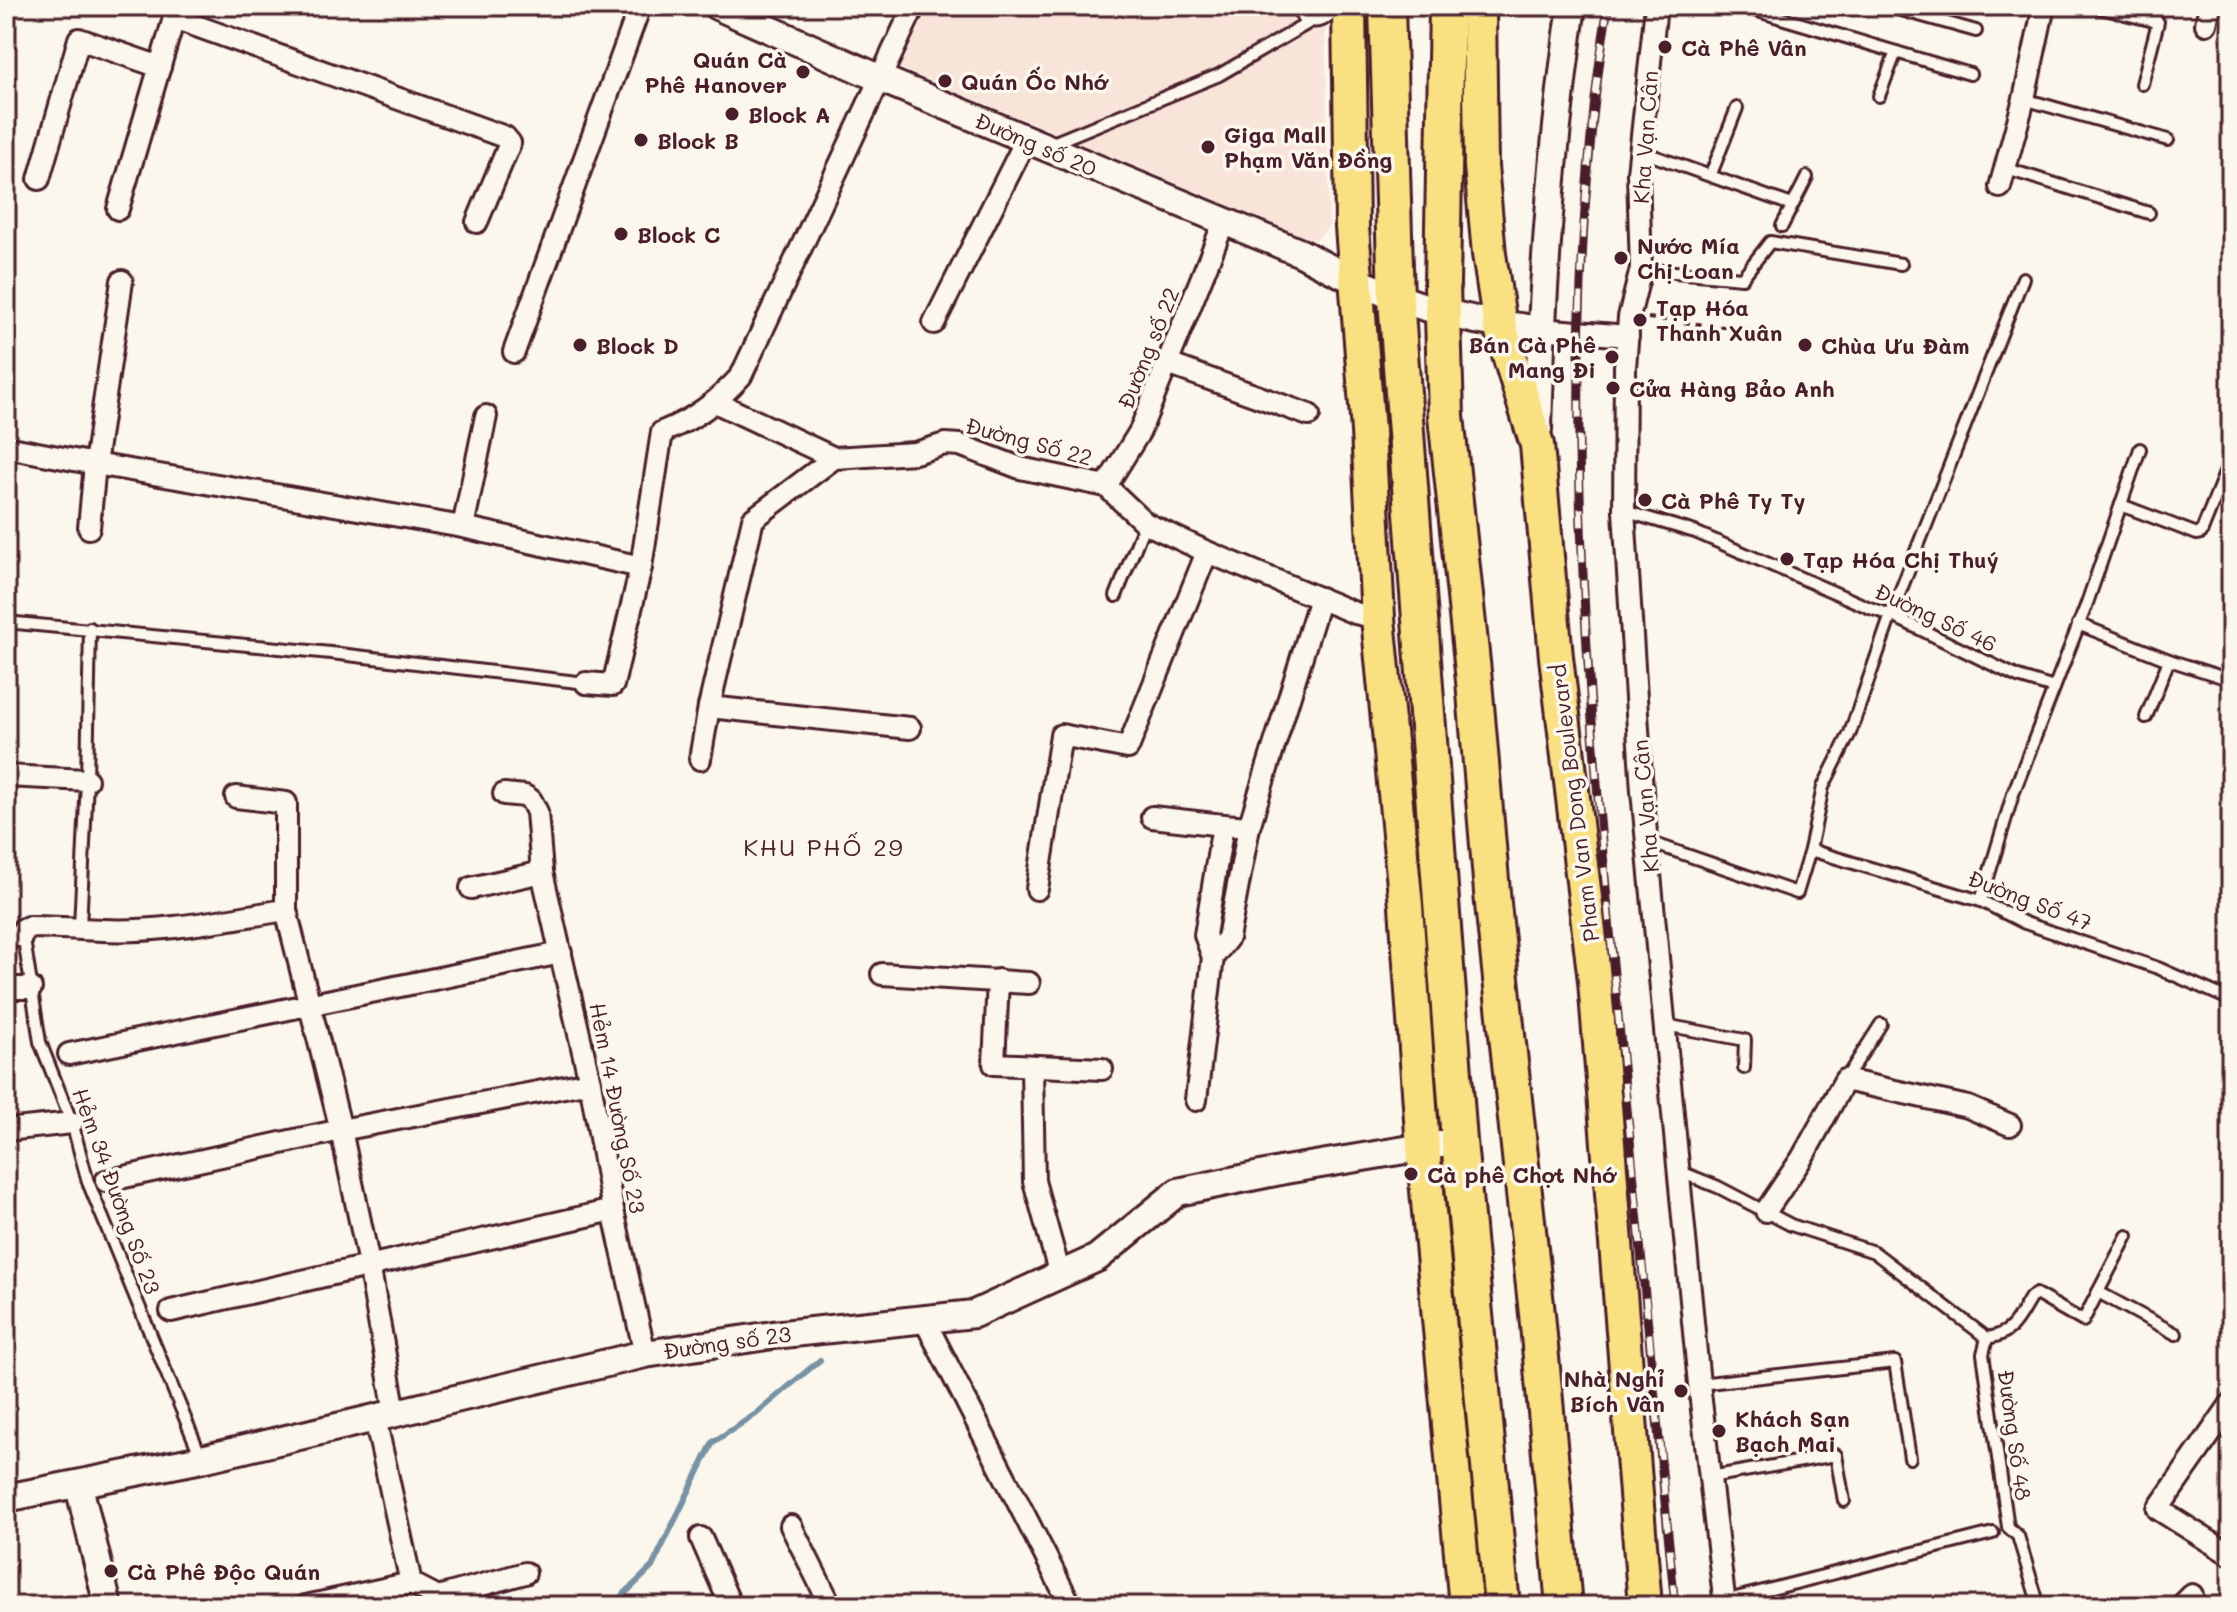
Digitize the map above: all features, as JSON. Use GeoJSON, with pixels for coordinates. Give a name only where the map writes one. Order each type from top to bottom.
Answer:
{"type":"FeatureCollection","features":[{"type":"Feature","properties":{"kind":"highway"},"geometry":{"type":"LineString","coordinates":[[1387,6],[1396,299],[1459,1141],[1502,1606]]}},
{"type":"Feature","properties":{"kind":"highway"},"geometry":{"type":"LineString","coordinates":[[1447,6],[1442,314],[1446,416],[1564,1606]]}},
{"type":"Feature","properties":{"kind":"main road"},"geometry":{"type":"LineString","coordinates":[[1349,6],[1355,282],[1368,431],[1378,618],[1466,1606]]}},
{"type":"Feature","properties":{"kind":"main road","name":"Pham Van Dong Boulevard"},"geometry":{"type":"LineString","coordinates":[[1479,6],[1481,166],[1489,254],[1500,326],[1537,445],[1556,657],[1595,981],[1645,1606]]}},
{"type":"Feature","properties":{"kind":"street"},"geometry":{"type":"LineString","coordinates":[[514,352],[640,6]]}},
{"type":"Feature","properties":{"kind":"street","name":"Đường số 20"},"geometry":{"type":"LineString","coordinates":[[717,6],[757,14],[879,78],[1301,253],[1355,282],[1396,299],[1442,314],[1500,326],[1540,329]]}},
{"type":"Feature","properties":{"kind":"street"},"geometry":{"type":"LineString","coordinates":[[586,683],[613,685],[641,567],[662,432],[688,422],[717,403],[741,376],[914,6]]}},
{"type":"Feature","properties":{"kind":"street"},"geometry":{"type":"LineString","coordinates":[[1537,445],[1548,198],[1572,6]]}},
{"type":"Feature","properties":{"kind":"street","name":"Kha Vạn Cân"},"geometry":{"type":"LineString","coordinates":[[1656,6],[1638,173],[1641,269],[1629,327],[1625,367],[1624,511],[1642,791],[1699,1384],[1724,1603]]}},
{"type":"Feature","properties":{"kind":"street"},"geometry":{"type":"LineString","coordinates":[[2004,178],[2044,6]]}},
{"type":"Feature","properties":{"kind":"street"},"geometry":{"type":"LineString","coordinates":[[118,209],[173,12],[505,137],[510,143],[477,222]]}},
{"type":"Feature","properties":{"kind":"street"},"geometry":{"type":"LineString","coordinates":[[39,179],[79,39],[160,67]]}},
{"type":"Feature","properties":{"kind":"street"},"geometry":{"type":"LineString","coordinates":[[934,323],[1034,144]]}},
{"type":"Feature","properties":{"kind":"street","name":"Đường số 22"},"geometry":{"type":"LineString","coordinates":[[1106,486],[1140,431],[1224,222]]}},
{"type":"Feature","properties":{"kind":"street"},"geometry":{"type":"LineString","coordinates":[[89,528],[95,464],[122,281]]}},
{"type":"Feature","properties":{"kind":"street"},"geometry":{"type":"LineString","coordinates":[[1540,329],[1629,327]]}},
{"type":"Feature","properties":{"kind":"street"},"geometry":{"type":"LineString","coordinates":[[1168,364],[1309,415]]}},
{"type":"Feature","properties":{"kind":"street"},"geometry":{"type":"LineString","coordinates":[[700,759],[709,707],[753,519],[834,458],[717,403]]}},
{"type":"Feature","properties":{"kind":"street"},"geometry":{"type":"LineString","coordinates":[[463,527],[486,416]]}},
{"type":"Feature","properties":{"kind":"street","name":"Đường Số 22"},"geometry":{"type":"LineString","coordinates":[[834,458],[915,453],[945,444],[960,445],[1020,468],[1106,486],[1145,523],[1207,552],[1378,618]]}},
{"type":"Feature","properties":{"kind":"street"},"geometry":{"type":"LineString","coordinates":[[6,447],[463,527],[641,567]]}},
{"type":"Feature","properties":{"kind":"street"},"geometry":{"type":"LineString","coordinates":[[1037,889],[1061,735],[1128,748],[1207,552]]}},
{"type":"Feature","properties":{"kind":"street"},"geometry":{"type":"LineString","coordinates":[[1213,957],[1228,938],[1249,827],[1320,598]]}},
{"type":"Feature","properties":{"kind":"street"},"geometry":{"type":"LineString","coordinates":[[709,707],[910,728]]}},
{"type":"Feature","properties":{"kind":"street"},"geometry":{"type":"LineString","coordinates":[[6,776],[87,780]]}},
{"type":"Feature","properties":{"kind":"street","name":"Hẻm 14 Đường Số 23"},"geometry":{"type":"LineString","coordinates":[[504,794],[525,796],[537,812],[542,872],[590,1082],[613,1210],[645,1354]]}},
{"type":"Feature","properties":{"kind":"street"},"geometry":{"type":"LineString","coordinates":[[236,797],[286,803],[286,910],[341,1130],[369,1264],[385,1416],[411,1583]]}},
{"type":"Feature","properties":{"kind":"street"},"geometry":{"type":"LineString","coordinates":[[1152,817],[1249,827]]}},
{"type":"Feature","properties":{"kind":"street"},"geometry":{"type":"LineString","coordinates":[[1196,1100],[1213,957],[1205,935],[1223,825]]}},
{"type":"Feature","properties":{"kind":"street"},"geometry":{"type":"LineString","coordinates":[[471,888],[542,872]]}},
{"type":"Feature","properties":{"kind":"street"},"geometry":{"type":"LineString","coordinates":[[17,934],[28,927],[102,930],[191,925],[286,910]]}},
{"type":"Feature","properties":{"kind":"street"},"geometry":{"type":"LineString","coordinates":[[69,1054],[561,953]]}},
{"type":"Feature","properties":{"kind":"street"},"geometry":{"type":"LineString","coordinates":[[882,974],[1029,983]]}},
{"type":"Feature","properties":{"kind":"street"},"geometry":{"type":"LineString","coordinates":[[998,980],[994,1064],[1102,1069]]}},
{"type":"Feature","properties":{"kind":"street"},"geometry":{"type":"LineString","coordinates":[[6,988],[31,988]]}},
{"type":"Feature","properties":{"kind":"street"},"geometry":{"type":"LineString","coordinates":[[1032,1067],[1034,1181],[1060,1275]]}},
{"type":"Feature","properties":{"kind":"street"},"geometry":{"type":"LineString","coordinates":[[1766,1211],[1802,1158],[1845,1080],[1968,1107],[2010,1125]]}},
{"type":"Feature","properties":{"kind":"street"},"geometry":{"type":"LineString","coordinates":[[106,1181],[341,1130],[590,1082]]}},
{"type":"Feature","properties":{"kind":"street"},"geometry":{"type":"LineString","coordinates":[[6,1130],[72,1123]]}},
{"type":"Feature","properties":{"kind":"street","name":"Đường số 23"},"geometry":{"type":"LineString","coordinates":[[6,1498],[79,1486],[202,1459],[645,1354],[773,1335],[974,1314],[1097,1258],[1178,1192],[1285,1170],[1459,1141]]}},
{"type":"Feature","properties":{"kind":"street"},"geometry":{"type":"LineString","coordinates":[[171,1311],[613,1210]]}},
{"type":"Feature","properties":{"kind":"street"},"geometry":{"type":"LineString","coordinates":[[924,1319],[1071,1606]]}},
{"type":"Feature","properties":{"kind":"street"},"geometry":{"type":"LineString","coordinates":[[2231,1404],[2158,1509],[2231,1555]]}},
{"type":"Feature","properties":{"kind":"street"},"geometry":{"type":"LineString","coordinates":[[79,1486],[108,1606]]}},
{"type":"Feature","properties":{"kind":"street"},"geometry":{"type":"LineString","coordinates":[[791,1526],[831,1606]]}},
{"type":"Feature","properties":{"kind":"street"},"geometry":{"type":"LineString","coordinates":[[701,1538],[731,1606]]}},
{"type":"Feature","properties":{"kind":"street"},"geometry":{"type":"LineString","coordinates":[[306,1606],[411,1583],[438,1597],[525,1573]]}},
{"type":"Feature","properties":{"kind":"lane"},"geometry":{"type":"LineString","coordinates":[[1295,6],[1298,15],[1310,22]]}},
{"type":"Feature","properties":{"kind":"lane"},"geometry":{"type":"LineString","coordinates":[[1034,144],[1219,75],[1310,22],[1324,20],[1334,6]]}},
{"type":"Feature","properties":{"kind":"lane"},"geometry":{"type":"LineString","coordinates":[[1741,6],[1970,74]]}},
{"type":"Feature","properties":{"kind":"lane"},"geometry":{"type":"LineString","coordinates":[[1887,6],[1976,31]]}},
{"type":"Feature","properties":{"kind":"lane"},"geometry":{"type":"LineString","coordinates":[[2092,6],[2158,22],[2142,84]]}},
{"type":"Feature","properties":{"kind":"lane"},"geometry":{"type":"LineString","coordinates":[[2153,21],[2158,6]]}},
{"type":"Feature","properties":{"kind":"lane"},"geometry":{"type":"LineString","coordinates":[[1879,96],[1896,52]]}},
{"type":"Feature","properties":{"kind":"lane"},"geometry":{"type":"LineString","coordinates":[[2024,99],[2168,140]]}},
{"type":"Feature","properties":{"kind":"lane"},"geometry":{"type":"LineString","coordinates":[[1711,174],[1737,108]]}},
{"type":"Feature","properties":{"kind":"lane"},"geometry":{"type":"LineString","coordinates":[[1640,151],[1792,205]]}},
{"type":"Feature","properties":{"kind":"lane"},"geometry":{"type":"LineString","coordinates":[[1782,226],[1807,177]]}},
{"type":"Feature","properties":{"kind":"lane"},"geometry":{"type":"LineString","coordinates":[[2004,178],[2149,213]]}},
{"type":"Feature","properties":{"kind":"lane"},"geometry":{"type":"LineString","coordinates":[[1641,269],[1742,278],[1770,242],[1901,264]]}},
{"type":"Feature","properties":{"kind":"lane"},"geometry":{"type":"LineString","coordinates":[[1649,842],[1797,893],[1823,787],[1850,733],[1891,615],[2023,278]]}},
{"type":"Feature","properties":{"kind":"lane"},"geometry":{"type":"LineString","coordinates":[[1981,901],[2013,794],[2140,449]]}},
{"type":"Feature","properties":{"kind":"lane"},"geometry":{"type":"LineString","coordinates":[[2121,505],[2201,533],[2231,458]]}},
{"type":"Feature","properties":{"kind":"lane","name":"Đường Số 46"},"geometry":{"type":"LineString","coordinates":[[1624,511],[1695,532],[1891,615],[2018,677],[2054,688]]}},
{"type":"Feature","properties":{"kind":"lane"},"geometry":{"type":"LineString","coordinates":[[1116,596],[1145,523]]}},
{"type":"Feature","properties":{"kind":"lane"},"geometry":{"type":"LineString","coordinates":[[6,622],[90,628],[586,683]]}},
{"type":"Feature","properties":{"kind":"lane"},"geometry":{"type":"LineString","coordinates":[[2078,624],[2169,660],[2231,680]]}},
{"type":"Feature","properties":{"kind":"lane"},"geometry":{"type":"LineString","coordinates":[[80,927],[90,628]]}},
{"type":"Feature","properties":{"kind":"lane"},"geometry":{"type":"LineString","coordinates":[[2146,717],[2169,660]]}},
{"type":"Feature","properties":{"kind":"lane","name":"Đường Số 47"},"geometry":{"type":"LineString","coordinates":[[1810,850],[1981,901],[2025,923],[2158,968],[2231,1000]]}},
{"type":"Feature","properties":{"kind":"lane","name":"Hẻm 34 Đường Số 23"},"geometry":{"type":"LineString","coordinates":[[17,934],[31,988],[40,1042],[72,1123],[88,1182],[202,1459]]}},
{"type":"Feature","properties":{"kind":"lane"},"geometry":{"type":"LineString","coordinates":[[1845,1080],[1881,1024]]}},
{"type":"Feature","properties":{"kind":"lane"},"geometry":{"type":"LineString","coordinates":[[1665,1025],[1745,1040],[1744,1068]]}},
{"type":"Feature","properties":{"kind":"lane"},"geometry":{"type":"LineString","coordinates":[[1678,1171],[1718,1187],[1791,1225],[1874,1252],[1987,1338],[2004,1335],[2011,1329],[2036,1294],[2083,1321],[2127,1236]]}},
{"type":"Feature","properties":{"kind":"lane"},"geometry":{"type":"LineString","coordinates":[[2098,1292],[2176,1334]]}},
{"type":"Feature","properties":{"kind":"lane","name":"Đường Số 48"},"geometry":{"type":"LineString","coordinates":[[1987,1338],[1983,1354],[2008,1527],[2018,1536],[2039,1606]]}},
{"type":"Feature","properties":{"kind":"lane"},"geometry":{"type":"LineString","coordinates":[[1699,1384],[1895,1362],[1910,1458]]}},
{"type":"Feature","properties":{"kind":"lane"},"geometry":{"type":"LineString","coordinates":[[1710,1477],[1836,1455],[1844,1501]]}},
{"type":"Feature","properties":{"kind":"lane"},"geometry":{"type":"LineString","coordinates":[[1724,1603],[1993,1533]]}},
{"type":"Feature","properties":{"kind":"path"},"geometry":{"type":"LineString","coordinates":[[1629,327],[1757,331]]}},
{"type":"Feature","properties":{"kind":"shaded area","name":"Giga Mall Phạm Văn Đồng"},"geometry":{"type":"Polygon","coordinates":[[[929,6],[1325,6],[1329,226],[1315,241],[900,68],[929,6]]]}},
{"type":"Feature","properties":{"kind":"waterway"},"geometry":{"type":"LineString","coordinates":[[609,1606],[652,1567],[713,1442],[756,1414],[820,1360]]}},
{"type":"Feature","properties":{"kind":"railway"},"geometry":{"type":"LineString","coordinates":[[1608,6],[1592,126],[1583,245],[1579,365],[1585,604],[1602,843],[1675,1606]]}},
{"type":"Feature","properties":{"kind":"place","name":"Cà Phê Vân"},"geometry":{"type":"Point","coordinates":[1665,47]}},
{"type":"Feature","properties":{"kind":"place","name":"Quán Cà Phê Hanover"},"geometry":{"type":"Point","coordinates":[803,72]}},
{"type":"Feature","properties":{"kind":"place","name":"Quán Ốc Nhớ"},"geometry":{"type":"Point","coordinates":[945,81]}},
{"type":"Feature","properties":{"kind":"place","name":"Block A"},"geometry":{"type":"Point","coordinates":[732,114]}},
{"type":"Feature","properties":{"kind":"place","name":"Block B"},"geometry":{"type":"Point","coordinates":[641,140]}},
{"type":"Feature","properties":{"kind":"place","name":"Giga Mall Phạm Văn Đồng"},"geometry":{"type":"Point","coordinates":[1208,147]}},
{"type":"Feature","properties":{"kind":"place","name":"Block C"},"geometry":{"type":"Point","coordinates":[621,234]}},
{"type":"Feature","properties":{"kind":"place","name":"Nước Mía Chị Loan"},"geometry":{"type":"Point","coordinates":[1621,258]}},
{"type":"Feature","properties":{"kind":"place","name":"Tạp Hóa Thanh Xuân"},"geometry":{"type":"Point","coordinates":[1640,320]}},
{"type":"Feature","properties":{"kind":"place","name":"Block D"},"geometry":{"type":"Point","coordinates":[580,345]}},
{"type":"Feature","properties":{"kind":"place","name":"Chùa Ưu Đàm"},"geometry":{"type":"Point","coordinates":[1805,345]}},
{"type":"Feature","properties":{"kind":"place","name":"Bán Cà Phê Mang Đi"},"geometry":{"type":"Point","coordinates":[1612,357]}},
{"type":"Feature","properties":{"kind":"place","name":"Cửa Hàng Bảo Anh"},"geometry":{"type":"Point","coordinates":[1613,388]}},
{"type":"Feature","properties":{"kind":"place","name":"Cà Phê Ty Ty"},"geometry":{"type":"Point","coordinates":[1645,500]}},
{"type":"Feature","properties":{"kind":"place","name":"Tạp Hóa Chị Thuý"},"geometry":{"type":"Point","coordinates":[1787,559]}},
{"type":"Feature","properties":{"kind":"place","name":"Cà phê Chợt Nhớ"},"geometry":{"type":"Point","coordinates":[1411,1174]}},
{"type":"Feature","properties":{"kind":"place","name":"Nhà Nghỉ Bích Vân"},"geometry":{"type":"Point","coordinates":[1681,1391]}},
{"type":"Feature","properties":{"kind":"place","name":"Khách Sạn Bạch Mai"},"geometry":{"type":"Point","coordinates":[1719,1431]}},
{"type":"Feature","properties":{"kind":"place","name":"Cà Phê Độc Quán"},"geometry":{"type":"Point","coordinates":[111,1571]}},
{"type":"Feature","properties":{"kind":"district","name":"KHU PHỐ 29"},"geometry":{"type":"Point","coordinates":[824,846]}}]}
